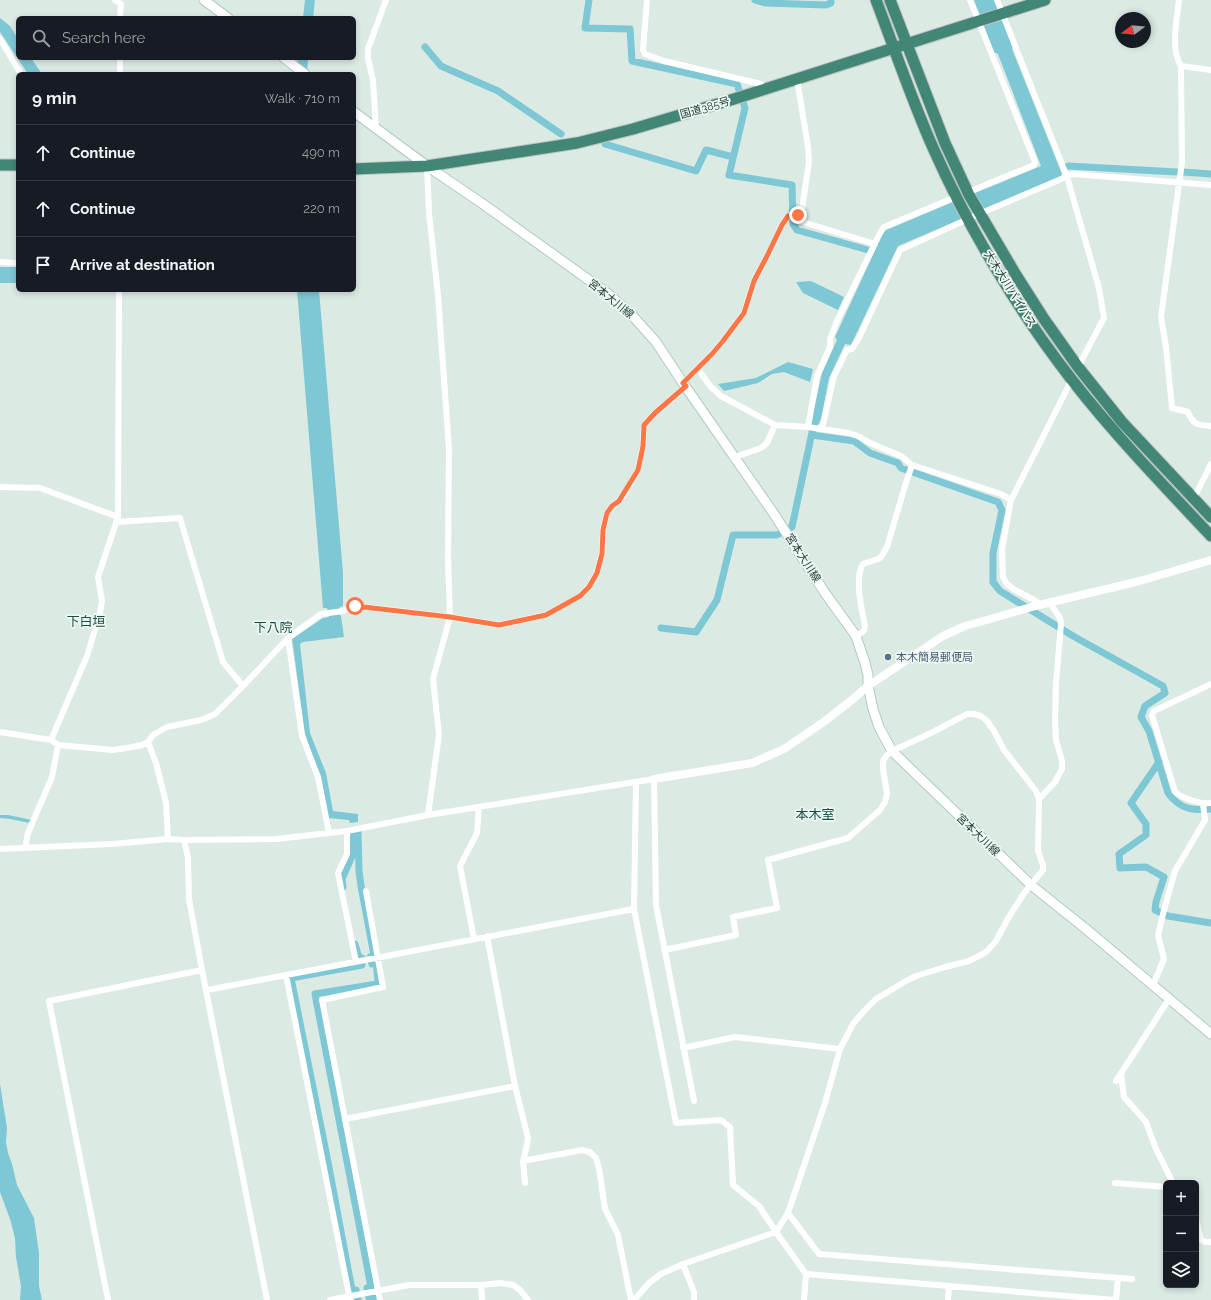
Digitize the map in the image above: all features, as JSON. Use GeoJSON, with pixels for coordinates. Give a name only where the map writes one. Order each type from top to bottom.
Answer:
{"type":"FeatureCollection","features":[{"type":"Feature","properties":{"kind":"highway","name":"大木大川バイパス"},"geometry":{"type":"LineString","coordinates":[[876,0],[934,150],[957,198],[1004,282],[1072,380],[1131,451],[1211,536]]}},
{"type":"Feature","properties":{"kind":"highway","name":"大木大川バイパス"},"geometry":{"type":"LineString","coordinates":[[890,0],[945,143],[968,194],[1044,319],[1078,366],[1122,422],[1211,517]]}},
{"type":"Feature","properties":{"kind":"highway","name":"国道385号"},"geometry":{"type":"LineString","coordinates":[[356,169],[427,166],[577,143],[633,129],[734,99],[1046,0]]}},
{"type":"Feature","properties":{"kind":"highway"},"geometry":{"type":"LineString","coordinates":[[0,165],[16,165]]}},
{"type":"Feature","properties":{"kind":"main road"},"geometry":{"type":"LineString","coordinates":[[204,0],[225,16]]}},
{"type":"Feature","properties":{"kind":"main road"},"geometry":{"type":"LineString","coordinates":[[287,60],[302,72]]}},
{"type":"Feature","properties":{"kind":"main road","name":"宮本大川線"},"geometry":{"type":"LineString","coordinates":[[356,114],[427,166],[483,204],[607,293],[630,313],[656,342],[856,636],[868,675],[868,686],[873,709],[879,728],[892,751],[1031,885],[1211,1034]]}},
{"type":"Feature","properties":{"kind":"street"},"geometry":{"type":"LineString","coordinates":[[115,0],[120,4],[120,16]]}},
{"type":"Feature","properties":{"kind":"street"},"geometry":{"type":"LineString","coordinates":[[376,129],[373,80],[368,58],[368,49],[386,0]]}},
{"type":"Feature","properties":{"kind":"street"},"geometry":{"type":"LineString","coordinates":[[647,0],[643,50],[645,54],[664,61],[760,84],[757,91]]}},
{"type":"Feature","properties":{"kind":"street"},"geometry":{"type":"LineString","coordinates":[[815,428],[817,376],[830,347],[830,339],[837,321],[880,233],[884,228],[1034,165],[1035,162],[970,0]]}},
{"type":"Feature","properties":{"kind":"street"},"geometry":{"type":"LineString","coordinates":[[998,0],[1001,14],[1067,176],[1099,288],[1104,318],[1078,366],[1011,500],[1002,549],[1003,577],[1007,584],[1034,600],[1038,606]]}},
{"type":"Feature","properties":{"kind":"street"},"geometry":{"type":"LineString","coordinates":[[1179,0],[1175,42],[1177,60],[1181,66],[1182,135],[1180,182],[1161,317],[1166,347],[1172,408],[1188,412],[1195,424],[1211,426]]}},
{"type":"Feature","properties":{"kind":"street"},"geometry":{"type":"LineString","coordinates":[[0,39],[20,72]]}},
{"type":"Feature","properties":{"kind":"street"},"geometry":{"type":"LineString","coordinates":[[120,60],[120,72]]}},
{"type":"Feature","properties":{"kind":"street"},"geometry":{"type":"LineString","coordinates":[[1181,66],[1211,70]]}},
{"type":"Feature","properties":{"kind":"street"},"geometry":{"type":"LineString","coordinates":[[0,732],[51,740],[58,745],[113,750],[142,745],[148,742],[153,735],[167,727],[201,720],[215,714],[288,638],[321,614],[343,611],[355,606],[450,617],[499,625],[546,615],[570,602],[584,592],[597,573],[602,554],[603,530],[607,513],[612,506],[619,501],[638,470],[643,446],[644,425],[723,341],[744,313],[754,281],[782,225],[802,209],[809,162],[797,79]]}},
{"type":"Feature","properties":{"kind":"street"},"geometry":{"type":"LineString","coordinates":[[427,166],[429,213],[438,295],[449,449],[448,559],[450,617],[433,679],[439,735],[428,815]]}},
{"type":"Feature","properties":{"kind":"street"},"geometry":{"type":"LineString","coordinates":[[815,428],[834,376],[847,350],[852,349],[859,338],[900,250],[979,213],[1073,174],[1211,185]]}},
{"type":"Feature","properties":{"kind":"street"},"geometry":{"type":"LineString","coordinates":[[793,215],[806,223],[875,244]]}},
{"type":"Feature","properties":{"kind":"street"},"geometry":{"type":"LineString","coordinates":[[0,262],[16,263]]}},
{"type":"Feature","properties":{"kind":"street"},"geometry":{"type":"LineString","coordinates":[[51,740],[88,656],[102,601],[98,577],[117,519],[119,292]]}},
{"type":"Feature","properties":{"kind":"street"},"geometry":{"type":"LineString","coordinates":[[698,369],[711,387],[721,396],[775,425],[815,428],[850,433],[901,456],[912,467],[1001,494],[1011,500]]}},
{"type":"Feature","properties":{"kind":"street"},"geometry":{"type":"LineString","coordinates":[[735,457],[761,448],[766,443],[775,425]]}},
{"type":"Feature","properties":{"kind":"street"},"geometry":{"type":"LineString","coordinates":[[1194,498],[1211,464]]}},
{"type":"Feature","properties":{"kind":"street"},"geometry":{"type":"LineString","coordinates":[[856,636],[864,631],[865,626],[859,576],[861,567],[867,562],[881,557],[887,547],[912,467]]}},
{"type":"Feature","properties":{"kind":"street"},"geometry":{"type":"LineString","coordinates":[[0,487],[40,488],[117,519],[180,518],[223,662],[243,686]]}},
{"type":"Feature","properties":{"kind":"street"},"geometry":{"type":"LineString","coordinates":[[0,849],[112,844],[168,839],[276,839],[347,831],[428,815],[740,765],[766,757],[784,749],[825,721],[868,686],[943,636],[953,631],[1038,606],[1140,581],[1211,560]]}},
{"type":"Feature","properties":{"kind":"street"},"geometry":{"type":"LineString","coordinates":[[1039,799],[1055,782],[1062,768],[1062,761],[1056,740],[1055,720],[1056,684],[1061,624],[1060,618],[1050,603]]}},
{"type":"Feature","properties":{"kind":"street"},"geometry":{"type":"LineString","coordinates":[[288,638],[302,736],[318,777],[329,833]]}},
{"type":"Feature","properties":{"kind":"street"},"geometry":{"type":"LineString","coordinates":[[1204,808],[1175,792],[1152,715],[1154,711],[1211,684]]}},
{"type":"Feature","properties":{"kind":"street"},"geometry":{"type":"LineString","coordinates":[[634,1300],[649,1283],[661,1274],[684,1264],[776,1232],[787,1215],[825,1103],[840,1049],[853,1024],[876,999],[916,976],[945,967],[969,962],[986,952],[996,941],[1025,892],[1043,870],[1043,865],[1038,852],[1039,799],[1036,791],[1013,762],[987,721],[981,716],[967,714],[892,751],[886,756],[883,761],[887,793],[885,802],[880,810],[848,838],[768,860],[777,908],[733,917],[736,935],[664,950]]}},
{"type":"Feature","properties":{"kind":"street"},"geometry":{"type":"LineString","coordinates":[[148,742],[156,763],[166,803],[168,839]]}},
{"type":"Feature","properties":{"kind":"street"},"geometry":{"type":"LineString","coordinates":[[25,848],[28,833],[52,777],[58,745]]}},
{"type":"Feature","properties":{"kind":"street"},"geometry":{"type":"LineString","coordinates":[[654,779],[656,905],[694,1101]]}},
{"type":"Feature","properties":{"kind":"street"},"geometry":{"type":"LineString","coordinates":[[636,782],[634,909],[676,1123],[721,1120],[730,1127],[733,1185],[760,1206],[776,1232],[806,1274],[804,1300]]}},
{"type":"Feature","properties":{"kind":"street"},"geometry":{"type":"LineString","coordinates":[[1204,808],[1211,803]]}},
{"type":"Feature","properties":{"kind":"street"},"geometry":{"type":"LineString","coordinates":[[474,939],[460,866],[477,833],[479,807]]}},
{"type":"Feature","properties":{"kind":"street"},"geometry":{"type":"LineString","coordinates":[[1153,985],[1164,959],[1158,935],[1160,922],[1175,871],[1205,820],[1204,808]]}},
{"type":"Feature","properties":{"kind":"street"},"geometry":{"type":"LineString","coordinates":[[347,831],[347,854],[338,873],[358,961]]}},
{"type":"Feature","properties":{"kind":"street"},"geometry":{"type":"LineString","coordinates":[[184,840],[188,858],[189,899],[267,1300]]}},
{"type":"Feature","properties":{"kind":"street"},"geometry":{"type":"LineString","coordinates":[[366,891],[376,959],[383,987],[322,1000],[380,1300]]}},
{"type":"Feature","properties":{"kind":"street"},"geometry":{"type":"LineString","coordinates":[[207,990],[634,909]]}},
{"type":"Feature","properties":{"kind":"street"},"geometry":{"type":"LineString","coordinates":[[487,936],[515,1086],[528,1138],[522,1161],[525,1183]]}},
{"type":"Feature","properties":{"kind":"street"},"geometry":{"type":"LineString","coordinates":[[108,1300],[49,1001],[202,970]]}},
{"type":"Feature","properties":{"kind":"street"},"geometry":{"type":"LineString","coordinates":[[286,975],[352,1297]]}},
{"type":"Feature","properties":{"kind":"street"},"geometry":{"type":"LineString","coordinates":[[1116,1081],[1169,998]]}},
{"type":"Feature","properties":{"kind":"street"},"geometry":{"type":"LineString","coordinates":[[683,1048],[736,1037],[840,1049]]}},
{"type":"Feature","properties":{"kind":"street"},"geometry":{"type":"LineString","coordinates":[[1121,1074],[1124,1097],[1146,1122],[1156,1149],[1172,1180]]}},
{"type":"Feature","properties":{"kind":"street"},"geometry":{"type":"LineString","coordinates":[[345,1119],[515,1086]]}},
{"type":"Feature","properties":{"kind":"street"},"geometry":{"type":"LineString","coordinates":[[522,1161],[582,1150],[590,1152],[596,1158],[599,1168],[605,1209],[618,1235],[630,1300]]}},
{"type":"Feature","properties":{"kind":"street"},"geometry":{"type":"LineString","coordinates":[[1115,1183],[1163,1187]]}},
{"type":"Feature","properties":{"kind":"street"},"geometry":{"type":"LineString","coordinates":[[787,1215],[819,1254],[1132,1279]]}},
{"type":"Feature","properties":{"kind":"street"},"geometry":{"type":"LineString","coordinates":[[1199,1232],[1201,1240],[1211,1242]]}},
{"type":"Feature","properties":{"kind":"street"},"geometry":{"type":"LineString","coordinates":[[684,1264],[694,1292],[694,1300]]}},
{"type":"Feature","properties":{"kind":"street"},"geometry":{"type":"LineString","coordinates":[[806,1274],[949,1286],[1043,1297],[1116,1300],[1118,1278]]}},
{"type":"Feature","properties":{"kind":"street"},"geometry":{"type":"LineString","coordinates":[[330,1300],[409,1285],[481,1286],[500,1283],[512,1285],[520,1290],[528,1300]]}},
{"type":"Feature","properties":{"kind":"street"},"geometry":{"type":"LineString","coordinates":[[481,1286],[482,1300]]}},
{"type":"Feature","properties":{"kind":"street"},"geometry":{"type":"LineString","coordinates":[[948,1300],[949,1286]]}},
{"type":"Feature","properties":{"kind":"water"},"geometry":{"type":"Polygon","coordinates":[[[305,0],[315,0],[313,16],[303,16],[305,0]]]}},
{"type":"Feature","properties":{"kind":"water"},"geometry":{"type":"Polygon","coordinates":[[[974,0],[995,0],[1013,46],[1012,49],[1062,174],[1060,177],[898,246],[851,345],[845,344],[829,378],[821,419],[818,425],[812,425],[812,418],[822,373],[837,340],[835,337],[884,231],[1041,166],[998,54],[994,52],[974,0]]]}},
{"type":"Feature","properties":{"kind":"water"},"geometry":{"type":"Polygon","coordinates":[[[0,18],[10,26],[16,36],[16,56],[0,32],[0,18]]]}},
{"type":"Feature","properties":{"kind":"water"},"geometry":{"type":"Polygon","coordinates":[[[19,60],[32,60],[41,72],[27,72],[19,60]]]}},
{"type":"Feature","properties":{"kind":"water"},"geometry":{"type":"Polygon","coordinates":[[[298,60],[308,60],[307,72],[296,72],[298,60]]]}},
{"type":"Feature","properties":{"kind":"water"},"geometry":{"type":"Polygon","coordinates":[[[0,267],[16,267],[16,283],[0,283],[0,267]]]}},
{"type":"Feature","properties":{"kind":"water"},"geometry":{"type":"Polygon","coordinates":[[[811,281],[844,297],[838,310],[803,293],[796,282],[811,281]]]}},
{"type":"Feature","properties":{"kind":"water"},"geometry":{"type":"Polygon","coordinates":[[[297,292],[319,292],[343,573],[343,606],[340,607],[340,615],[344,637],[303,642],[300,644],[310,733],[326,773],[333,811],[358,814],[358,822],[350,823],[349,820],[328,818],[320,776],[305,734],[292,639],[323,618],[329,617],[327,608],[323,608],[297,292]]]}},
{"type":"Feature","properties":{"kind":"water"},"geometry":{"type":"Polygon","coordinates":[[[788,362],[813,369],[810,382],[784,372],[772,374],[758,383],[724,391],[718,384],[756,378],[788,362]]]}},
{"type":"Feature","properties":{"kind":"water"},"geometry":{"type":"Polygon","coordinates":[[[0,815],[8,815],[32,820],[30,823],[0,818],[0,815]]]}},
{"type":"Feature","properties":{"kind":"water"},"geometry":{"type":"Polygon","coordinates":[[[0,1084],[7,1128],[6,1142],[8,1153],[17,1185],[34,1218],[39,1253],[39,1286],[42,1300],[20,1300],[21,1286],[16,1257],[15,1238],[0,1192],[0,1084]]]}},
{"type":"Feature","properties":{"kind":"waterway"},"geometry":{"type":"LineString","coordinates":[[589,0],[585,28],[630,29],[632,61],[737,84],[745,108],[729,175],[792,185],[793,224],[797,230],[868,250]]}},
{"type":"Feature","properties":{"kind":"waterway"},"geometry":{"type":"LineString","coordinates":[[755,0],[765,3],[826,5],[831,3],[831,0]]}},
{"type":"Feature","properties":{"kind":"waterway"},"geometry":{"type":"LineString","coordinates":[[425,47],[441,66],[498,91],[561,134]]}},
{"type":"Feature","properties":{"kind":"waterway"},"geometry":{"type":"LineString","coordinates":[[605,144],[696,171],[706,150],[733,157]]}},
{"type":"Feature","properties":{"kind":"waterway"},"geometry":{"type":"LineString","coordinates":[[1068,166],[1177,172]]}},
{"type":"Feature","properties":{"kind":"waterway"},"geometry":{"type":"LineString","coordinates":[[1183,172],[1211,174]]}},
{"type":"Feature","properties":{"kind":"waterway"},"geometry":{"type":"LineString","coordinates":[[661,628],[696,632],[717,600],[733,535],[777,535],[792,527],[814,423]]}},
{"type":"Feature","properties":{"kind":"waterway"},"geometry":{"type":"LineString","coordinates":[[812,435],[854,441],[870,453],[898,463],[901,468],[998,502],[1002,510],[993,553],[993,582],[1000,591],[1073,636],[1163,686],[1165,693],[1145,706],[1141,717],[1149,731],[1168,793],[1177,803],[1187,808],[1198,810],[1211,809]]}},
{"type":"Feature","properties":{"kind":"waterway"},"geometry":{"type":"LineString","coordinates":[[1159,762],[1131,803],[1146,824],[1146,835],[1119,854],[1120,868],[1146,867],[1164,877],[1155,910],[1168,916],[1211,923]]}},
{"type":"Feature","properties":{"kind":"waterway"},"geometry":{"type":"LineString","coordinates":[[343,887],[342,879],[352,856],[351,832],[358,831],[359,871],[374,955],[370,957],[372,964],[376,962],[378,981],[377,984],[315,994],[371,1287],[367,1288],[369,1298],[374,1298],[375,1300]]}},
{"type":"Feature","properties":{"kind":"waterway"},"geometry":{"type":"LineString","coordinates":[[355,944],[359,958],[362,958],[362,965],[291,978],[352,1290],[356,1290],[358,1300]]}},
{"type":"Feature","properties":{"kind":"place","name":"本木簡易郵便局"},"geometry":{"type":"Point","coordinates":[888,657]}},
{"type":"Feature","properties":{"kind":"district","name":"下白垣"},"geometry":{"type":"Point","coordinates":[86,621]}},
{"type":"Feature","properties":{"kind":"district","name":"下八院"},"geometry":{"type":"Point","coordinates":[273,627]}},
{"type":"Feature","properties":{"kind":"district","name":"本木室"},"geometry":{"type":"Point","coordinates":[815,814]}},
{"type":"Feature","properties":{"kind":"route"},"geometry":{"type":"LineString","coordinates":[[355,606],[450,617],[499,625],[546,615],[580,596],[589,587],[597,573],[602,554],[603,530],[607,513],[625,493],[638,470],[643,446],[644,425],[674,395],[686,386],[683,383],[712,354],[744,313],[746,301],[754,281],[785,219],[788,216],[798,215]]}}]}
